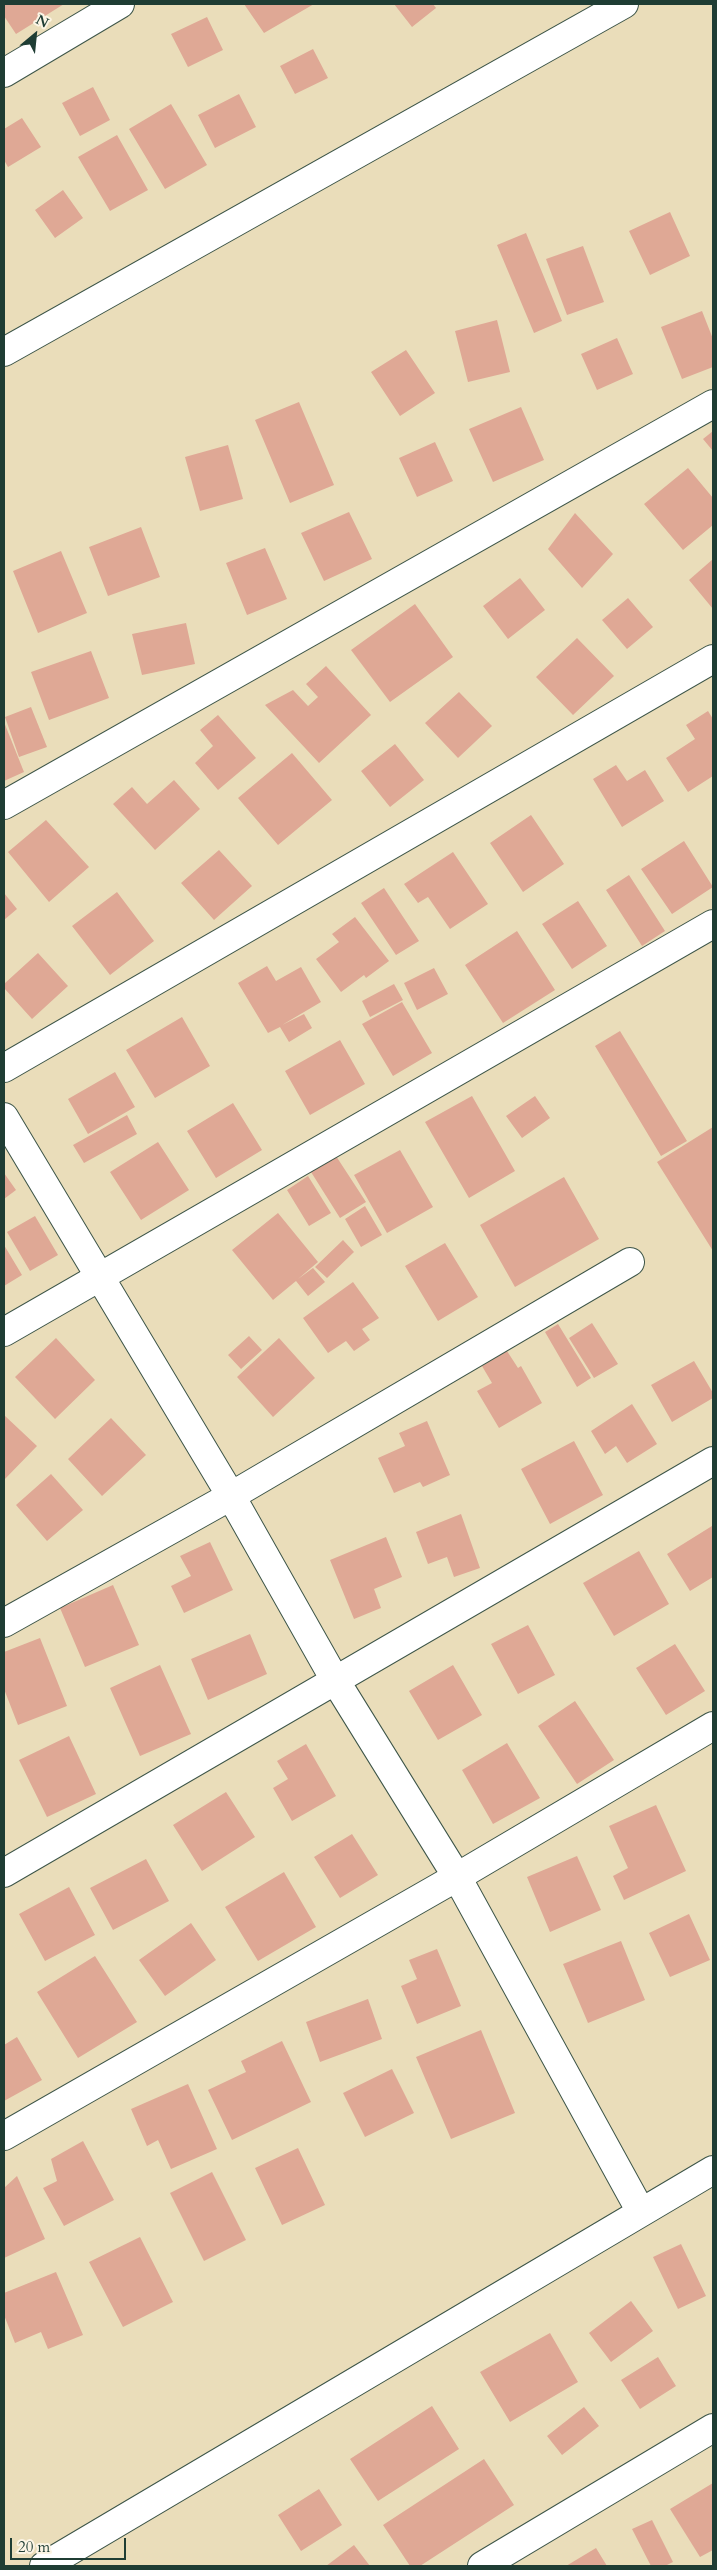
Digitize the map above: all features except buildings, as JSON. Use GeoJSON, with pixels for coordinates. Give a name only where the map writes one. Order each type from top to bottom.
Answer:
{"type":"FeatureCollection","features":[{"type":"Feature","properties":{"kind":"street"},"geometry":{"type":"LineString","coordinates":[[4,73],[120,4]]}},
{"type":"Feature","properties":{"kind":"street"},"geometry":{"type":"LineString","coordinates":[[4,352],[624,4]]}},
{"type":"Feature","properties":{"kind":"street"},"geometry":{"type":"LineString","coordinates":[[4,805],[713,404]]}},
{"type":"Feature","properties":{"kind":"street"},"geometry":{"type":"LineString","coordinates":[[4,1068],[713,659]]}},
{"type":"Feature","properties":{"kind":"street"},"geometry":{"type":"LineString","coordinates":[[4,1332],[713,924]]}},
{"type":"Feature","properties":{"kind":"street"},"geometry":{"type":"LineString","coordinates":[[4,1117],[231,1496],[335,1680],[457,1876],[642,2212]]}},
{"type":"Feature","properties":{"kind":"street"},"geometry":{"type":"LineString","coordinates":[[4,1623],[231,1496],[630,1262]]}},
{"type":"Feature","properties":{"kind":"street"},"geometry":{"type":"LineString","coordinates":[[4,1873],[713,1461]]}},
{"type":"Feature","properties":{"kind":"street"},"geometry":{"type":"LineString","coordinates":[[4,2136],[457,1876],[713,1726]]}},
{"type":"Feature","properties":{"kind":"street"},"geometry":{"type":"LineString","coordinates":[[44,2566],[713,2170]]}},
{"type":"Feature","properties":{"kind":"street"},"geometry":{"type":"LineString","coordinates":[[482,2566],[713,2428]]}}]}
